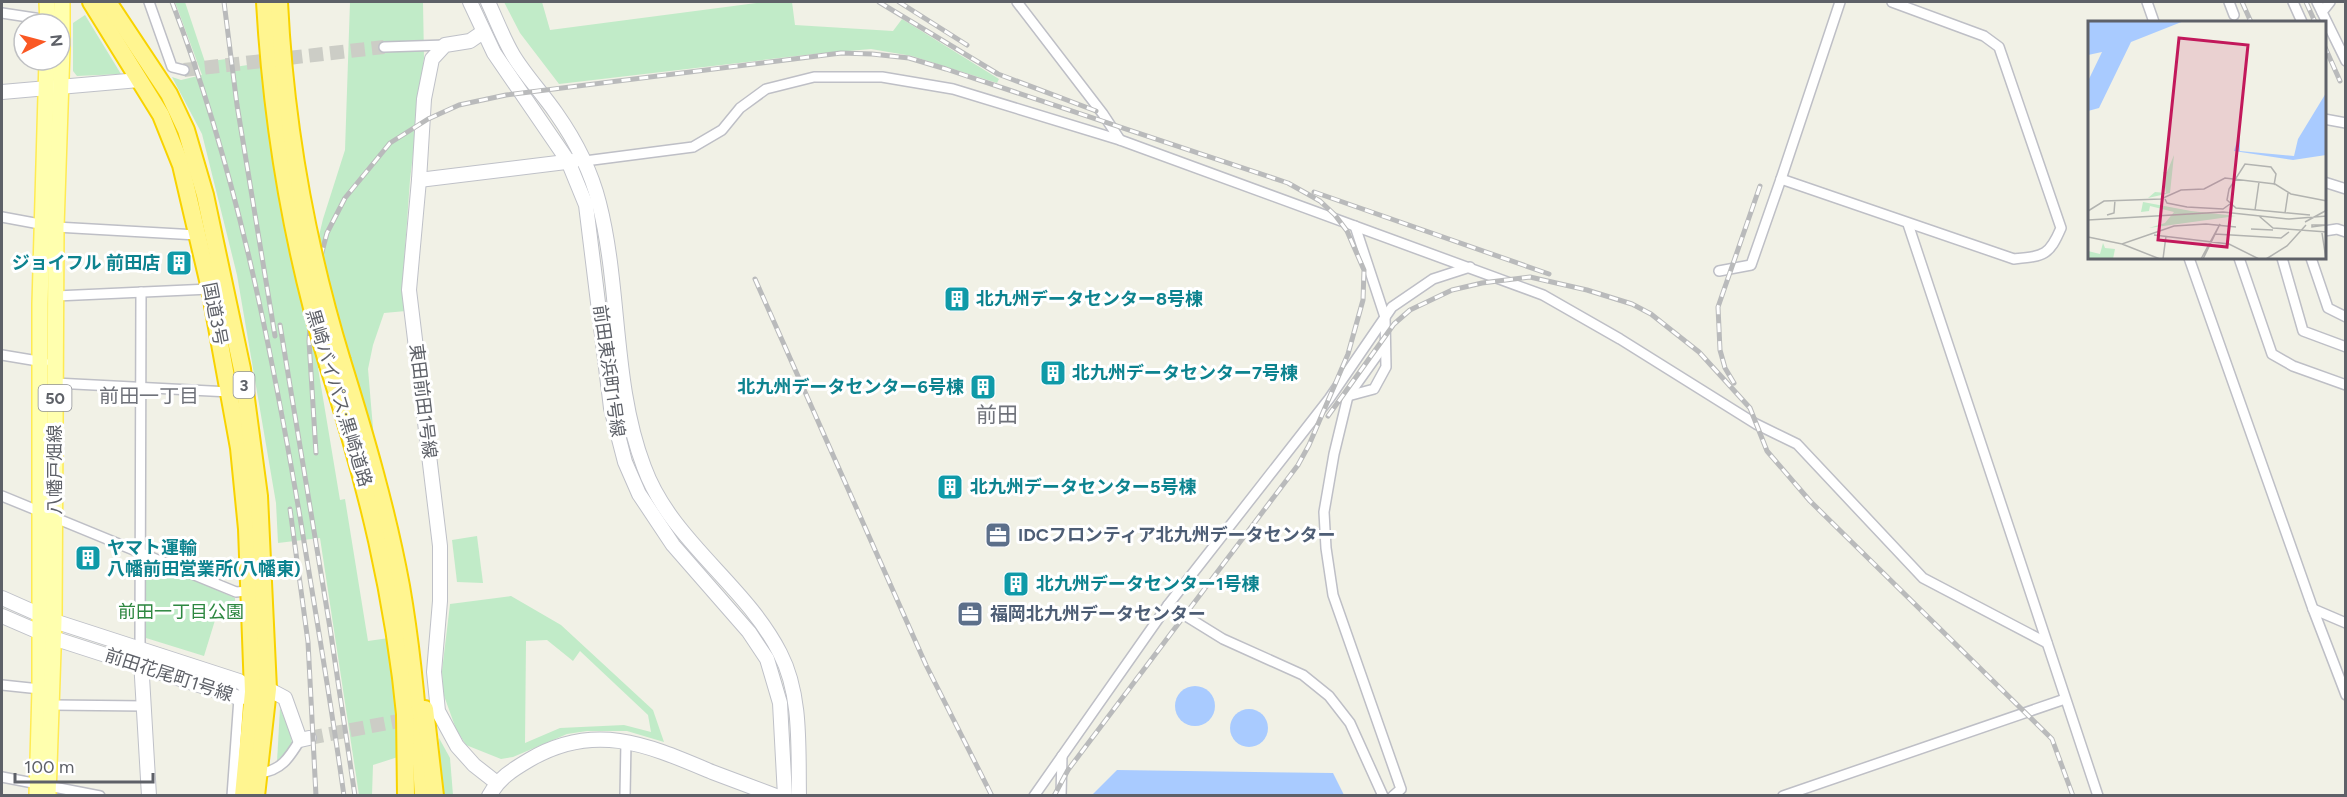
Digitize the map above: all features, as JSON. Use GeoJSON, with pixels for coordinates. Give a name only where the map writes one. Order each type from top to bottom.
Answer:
{"type":"FeatureCollection","features":[{"type":"Feature","properties":{"kind":"highway","name":"国道3号"},"geometry":{"type":"LineString","coordinates":[[91,2],[161,115],[179,159],[210,289],[239,448],[247,530],[253,693],[259,773],[256,795]]}},
{"type":"Feature","properties":{"kind":"highway","name":"国道3号"},"geometry":{"type":"LineString","coordinates":[[108,2],[169,94],[186,130],[207,206],[242,369],[260,496],[253,693],[243,795]]}},
{"type":"Feature","properties":{"kind":"highway","name":"黒崎バイパス;黒崎道路"},"geometry":{"type":"LineString","coordinates":[[265,2],[272,92],[285,189],[307,289],[375,473],[400,584],[410,650],[423,795]]}},
{"type":"Feature","properties":{"kind":"highway","name":"黒崎バイパス;黒崎道路"},"geometry":{"type":"LineString","coordinates":[[279,2],[285,90],[299,189],[335,363],[388,586],[405,709],[412,795]]}},
{"type":"Feature","properties":{"kind":"highway"},"geometry":{"type":"LineString","coordinates":[[400,584],[413,639],[428,722],[435,795]]}},
{"type":"Feature","properties":{"kind":"highway"},"geometry":{"type":"LineString","coordinates":[[405,709],[406,795]]}},
{"type":"Feature","properties":{"kind":"main road","name":"八幡戸畑線"},"geometry":{"type":"LineString","coordinates":[[43,790],[52,705],[47,635],[49,226],[53,88],[62,2]]}},
{"type":"Feature","properties":{"kind":"main road","name":"八幡戸畑線"},"geometry":{"type":"LineString","coordinates":[[50,72],[53,88]]}},
{"type":"Feature","properties":{"kind":"main road","name":"八幡戸畑線"},"geometry":{"type":"LineString","coordinates":[[48,515],[55,383],[48,361],[56,296],[49,226]]}},
{"type":"Feature","properties":{"kind":"main road","name":"八幡戸畑線"},"geometry":{"type":"LineString","coordinates":[[43,790],[40,689],[47,635]]}},
{"type":"Feature","properties":{"kind":"street"},"geometry":{"type":"LineString","coordinates":[[148,2],[172,67],[184,70]]}},
{"type":"Feature","properties":{"kind":"street","name":"前田東浜町1号線"},"geometry":{"type":"LineString","coordinates":[[470,2],[494,53],[552,134],[568,161],[586,205],[611,408],[625,462],[651,514],[674,545],[750,632],[766,659],[780,703],[785,795]]}},
{"type":"Feature","properties":{"kind":"street","name":"前田東浜町1号線"},"geometry":{"type":"LineString","coordinates":[[488,2],[513,55],[558,115],[585,161],[599,202],[607,247],[628,416],[644,468],[669,514],[760,620],[781,654],[794,702],[798,730],[799,795]]}},
{"type":"Feature","properties":{"kind":"street"},"geometry":{"type":"LineString","coordinates":[[1017,2],[1103,114],[1120,140]]}},
{"type":"Feature","properties":{"kind":"street"},"geometry":{"type":"LineString","coordinates":[[1719,271],[1751,265],[1840,2]]}},
{"type":"Feature","properties":{"kind":"street"},"geometry":{"type":"LineString","coordinates":[[1781,179],[2014,259],[2038,257],[2052,247],[2061,228],[1999,47],[1984,36],[1892,2]]}},
{"type":"Feature","properties":{"kind":"street"},"geometry":{"type":"LineString","coordinates":[[2147,2],[2154,21]]}},
{"type":"Feature","properties":{"kind":"street"},"geometry":{"type":"LineString","coordinates":[[2229,2],[2234,15]]}},
{"type":"Feature","properties":{"kind":"street"},"geometry":{"type":"LineString","coordinates":[[2293,2],[2302,21]]}},
{"type":"Feature","properties":{"kind":"street"},"geometry":{"type":"LineString","coordinates":[[2317,2],[2346,61]]}},
{"type":"Feature","properties":{"kind":"street"},"geometry":{"type":"LineString","coordinates":[[2322,12],[2330,2]]}},
{"type":"Feature","properties":{"kind":"street"},"geometry":{"type":"LineString","coordinates":[[384,47],[445,45],[470,41],[483,32]]}},
{"type":"Feature","properties":{"kind":"street","name":"東田前田1号線"},"geometry":{"type":"LineString","coordinates":[[445,45],[432,59],[424,99],[409,290],[440,546],[440,601],[434,672],[434,713],[457,746],[493,789]]}},
{"type":"Feature","properties":{"kind":"street"},"geometry":{"type":"LineString","coordinates":[[419,180],[693,147],[722,130],[740,108],[766,89],[814,77],[882,77],[953,89],[1120,140],[1543,295],[1620,339],[1756,424],[1797,444],[1923,578],[2047,643]]}},
{"type":"Feature","properties":{"kind":"street"},"geometry":{"type":"LineString","coordinates":[[2,92],[139,80]]}},
{"type":"Feature","properties":{"kind":"street"},"geometry":{"type":"LineString","coordinates":[[2326,119],[2346,123]]}},
{"type":"Feature","properties":{"kind":"street"},"geometry":{"type":"LineString","coordinates":[[2327,184],[2346,189]]}},
{"type":"Feature","properties":{"kind":"street"},"geometry":{"type":"LineString","coordinates":[[2,217],[49,226],[197,235]]}},
{"type":"Feature","properties":{"kind":"street"},"geometry":{"type":"LineString","coordinates":[[1908,224],[2098,795]]}},
{"type":"Feature","properties":{"kind":"street"},"geometry":{"type":"LineString","coordinates":[[1348,396],[1374,389],[1386,367],[1385,317],[1355,225]]}},
{"type":"Feature","properties":{"kind":"street"},"geometry":{"type":"LineString","coordinates":[[2326,231],[2337,229],[2346,232]]}},
{"type":"Feature","properties":{"kind":"street"},"geometry":{"type":"LineString","coordinates":[[2190,260],[2313,609],[2346,695]]}},
{"type":"Feature","properties":{"kind":"street"},"geometry":{"type":"LineString","coordinates":[[2240,260],[2272,354],[2292,366],[2346,385]]}},
{"type":"Feature","properties":{"kind":"street"},"geometry":{"type":"LineString","coordinates":[[2283,260],[2303,331],[2346,347]]}},
{"type":"Feature","properties":{"kind":"street"},"geometry":{"type":"LineString","coordinates":[[2312,260],[2328,308],[2346,317]]}},
{"type":"Feature","properties":{"kind":"street"},"geometry":{"type":"LineString","coordinates":[[1034,795],[1168,605],[1329,399],[1392,307],[1433,279],[1470,267]]}},
{"type":"Feature","properties":{"kind":"street"},"geometry":{"type":"LineString","coordinates":[[56,296],[210,289]]}},
{"type":"Feature","properties":{"kind":"street"},"geometry":{"type":"LineString","coordinates":[[141,292],[140,648],[149,795]]}},
{"type":"Feature","properties":{"kind":"street"},"geometry":{"type":"LineString","coordinates":[[1385,344],[1348,396],[1334,454],[1324,512],[1326,548],[1333,595],[1401,789],[1393,795]]}},
{"type":"Feature","properties":{"kind":"street"},"geometry":{"type":"LineString","coordinates":[[2,356],[48,361]]}},
{"type":"Feature","properties":{"kind":"street"},"geometry":{"type":"LineString","coordinates":[[55,383],[230,392]]}},
{"type":"Feature","properties":{"kind":"street"},"geometry":{"type":"LineString","coordinates":[[2,496],[141,551],[236,592],[248,591]]}},
{"type":"Feature","properties":{"kind":"street","name":"前田花尾町1号線"},"geometry":{"type":"LineString","coordinates":[[2,598],[47,617],[239,681],[253,693]]}},
{"type":"Feature","properties":{"kind":"street"},"geometry":{"type":"LineString","coordinates":[[1168,605],[1223,639],[1303,675],[1329,696],[1350,723],[1383,795]]}},
{"type":"Feature","properties":{"kind":"street"},"geometry":{"type":"LineString","coordinates":[[2313,609],[2346,623]]}},
{"type":"Feature","properties":{"kind":"street","name":"前田花尾町1号線"},"geometry":{"type":"LineString","coordinates":[[2,616],[47,635],[141,667],[253,693]]}},
{"type":"Feature","properties":{"kind":"street"},"geometry":{"type":"LineString","coordinates":[[2,685],[40,689]]}},
{"type":"Feature","properties":{"kind":"street"},"geometry":{"type":"LineString","coordinates":[[232,795],[253,693],[285,698],[304,739],[278,769],[259,773]]}},
{"type":"Feature","properties":{"kind":"street"},"geometry":{"type":"LineString","coordinates":[[1783,795],[2065,699]]}},
{"type":"Feature","properties":{"kind":"street"},"geometry":{"type":"LineString","coordinates":[[52,705],[145,706]]}},
{"type":"Feature","properties":{"kind":"street"},"geometry":{"type":"LineString","coordinates":[[493,789],[509,771],[545,750],[568,743],[591,740],[626,741],[672,755],[776,795]]}},
{"type":"Feature","properties":{"kind":"street"},"geometry":{"type":"LineString","coordinates":[[625,795],[626,741]]}},
{"type":"Feature","properties":{"kind":"street"},"geometry":{"type":"LineString","coordinates":[[1061,795],[1062,753]]}},
{"type":"Feature","properties":{"kind":"street"},"geometry":{"type":"LineString","coordinates":[[2,777],[43,790],[100,795]]}},
{"type":"Feature","properties":{"kind":"green space"},"geometry":{"type":"Polygon","coordinates":[[[175,2],[185,2],[205,62],[226,59],[228,68],[261,63],[272,148],[317,244],[345,150],[350,2],[423,2],[424,58],[410,180],[403,277],[406,311],[384,313],[373,345],[368,369],[374,440],[325,277],[317,347],[318,368],[340,500],[345,499],[368,641],[389,638],[401,756],[373,765],[372,795],[359,795],[320,538],[278,543],[276,503],[237,275],[202,134],[172,77],[181,80],[202,75],[175,2]]]}},
{"type":"Feature","properties":{"kind":"green space"},"geometry":{"type":"Polygon","coordinates":[[[504,2],[542,2],[550,30],[764,2],[792,2],[795,25],[893,31],[902,19],[999,79],[997,83],[912,56],[871,49],[559,84],[520,33],[504,2]]]}},
{"type":"Feature","properties":{"kind":"green space"},"geometry":{"type":"Polygon","coordinates":[[[85,15],[121,74],[77,76],[73,71],[73,23],[85,15]]]}},
{"type":"Feature","properties":{"kind":"green space"},"geometry":{"type":"Polygon","coordinates":[[[477,536],[483,583],[457,582],[452,540],[477,536]]]}},
{"type":"Feature","properties":{"kind":"green space","name":"前田一丁目公園"},"geometry":{"type":"Polygon","coordinates":[[[151,561],[235,598],[235,616],[216,617],[204,656],[146,638],[146,562],[151,561]]]}},
{"type":"Feature","properties":{"kind":"green space"},"geometry":{"type":"Polygon","coordinates":[[[511,596],[561,625],[653,710],[664,742],[627,731],[587,731],[567,734],[513,757],[501,759],[466,745],[456,729],[443,693],[442,671],[450,604],[511,596]],[[547,640],[526,641],[525,743],[560,728],[624,725],[651,732],[648,715],[580,651],[573,661],[547,640]]]}},
{"type":"Feature","properties":{"kind":"green space"},"geometry":{"type":"Polygon","coordinates":[[[280,708],[291,734],[292,745],[277,762],[280,708]]]}},
{"type":"Feature","properties":{"kind":"green space"},"geometry":{"type":"Polygon","coordinates":[[[439,738],[450,758],[453,795],[442,795],[439,738]]]}},
{"type":"Feature","properties":{"kind":"water"},"geometry":{"type":"Polygon","coordinates":[[[1195,686],[1203,687],[1209,692],[1214,698],[1214,714],[1209,720],[1203,725],[1195,726],[1187,725],[1181,720],[1176,714],[1175,706],[1176,698],[1181,692],[1187,687],[1195,686]]]}},
{"type":"Feature","properties":{"kind":"water"},"geometry":{"type":"Polygon","coordinates":[[[1249,709],[1262,715],[1268,728],[1262,741],[1249,747],[1236,741],[1230,728],[1236,715],[1249,709]]]}},
{"type":"Feature","properties":{"kind":"water"},"geometry":{"type":"Polygon","coordinates":[[[1117,770],[1333,773],[1344,795],[1092,795],[1117,770]]]}},
{"type":"Feature","properties":{"kind":"tunnel"},"geometry":{"type":"LineString","coordinates":[[184,70],[384,47]]}},
{"type":"Feature","properties":{"kind":"tunnel"},"geometry":{"type":"LineString","coordinates":[[309,738],[414,718]]}},
{"type":"Feature","properties":{"kind":"railway"},"geometry":{"type":"LineString","coordinates":[[172,2],[215,128],[249,256],[300,517],[344,796]]}},
{"type":"Feature","properties":{"kind":"railway"},"geometry":{"type":"LineString","coordinates":[[224,2],[237,105],[275,336]]}},
{"type":"Feature","properties":{"kind":"railway"},"geometry":{"type":"LineString","coordinates":[[879,2],[998,74],[1096,111]]}},
{"type":"Feature","properties":{"kind":"railway"},"geometry":{"type":"LineString","coordinates":[[899,2],[967,45]]}},
{"type":"Feature","properties":{"kind":"railway"},"geometry":{"type":"LineString","coordinates":[[2242,2],[2251,21]]}},
{"type":"Feature","properties":{"kind":"railway"},"geometry":{"type":"LineString","coordinates":[[2306,2],[2315,21]]}},
{"type":"Feature","properties":{"kind":"railway"},"geometry":{"type":"LineString","coordinates":[[2326,50],[2340,81]]}},
{"type":"Feature","properties":{"kind":"railway"},"geometry":{"type":"LineString","coordinates":[[316,453],[309,341],[313,286],[327,233],[345,198],[390,143],[428,119],[459,105],[506,95],[841,53],[872,54],[909,58],[946,69],[1288,183],[1320,201],[1335,215],[1347,231],[1364,270],[1363,300],[1348,354],[1309,445],[1298,465],[1068,770],[1054,796]]}},
{"type":"Feature","properties":{"kind":"railway"},"geometry":{"type":"LineString","coordinates":[[1734,383],[1725,368],[1720,350],[1718,307],[1760,186]]}},
{"type":"Feature","properties":{"kind":"railway"},"geometry":{"type":"LineString","coordinates":[[1314,192],[1549,274]]}},
{"type":"Feature","properties":{"kind":"railway"},"geometry":{"type":"LineString","coordinates":[[1328,416],[1394,324],[1410,310],[1452,290],[1482,283],[1530,277],[1587,290],[1632,304],[1651,314],[1699,352],[1750,408],[1767,451],[1810,501],[2052,739],[2073,796]]}},
{"type":"Feature","properties":{"kind":"railway"},"geometry":{"type":"LineString","coordinates":[[755,279],[926,665],[992,796]]}},
{"type":"Feature","properties":{"kind":"railway"},"geometry":{"type":"LineString","coordinates":[[280,325],[355,796]]}},
{"type":"Feature","properties":{"kind":"railway"},"geometry":{"type":"LineString","coordinates":[[290,509],[308,642],[316,796]]}},
{"type":"Feature","properties":{"kind":"place","name":"ジョイフル 前田店"},"geometry":{"type":"Point","coordinates":[179,263]}},
{"type":"Feature","properties":{"kind":"place","name":"北九州データセンター8号棟"},"geometry":{"type":"Point","coordinates":[957,299]}},
{"type":"Feature","properties":{"kind":"place","name":"北九州データセンター7号棟"},"geometry":{"type":"Point","coordinates":[1053,373]}},
{"type":"Feature","properties":{"kind":"place","name":"北九州データセンター6号棟"},"geometry":{"type":"Point","coordinates":[983,387]}},
{"type":"Feature","properties":{"kind":"place","name":"北九州データセンター5号棟"},"geometry":{"type":"Point","coordinates":[950,487]}},
{"type":"Feature","properties":{"kind":"place","name":"IDCフロンティア北九州データセンター"},"geometry":{"type":"Point","coordinates":[998,535]}},
{"type":"Feature","properties":{"kind":"place","name":"ヤマト運輸 八幡前田営業所(八幡東)"},"geometry":{"type":"Point","coordinates":[88,558]}},
{"type":"Feature","properties":{"kind":"place","name":"北九州データセンター1号棟"},"geometry":{"type":"Point","coordinates":[1016,584]}},
{"type":"Feature","properties":{"kind":"place","name":"福岡北九州データセンター"},"geometry":{"type":"Point","coordinates":[970,614]}},
{"type":"Feature","properties":{"kind":"district","name":"前田一丁目"},"geometry":{"type":"Point","coordinates":[149,396]}},
{"type":"Feature","properties":{"kind":"district","name":"前田"},"geometry":{"type":"Point","coordinates":[997,415]}}]}
